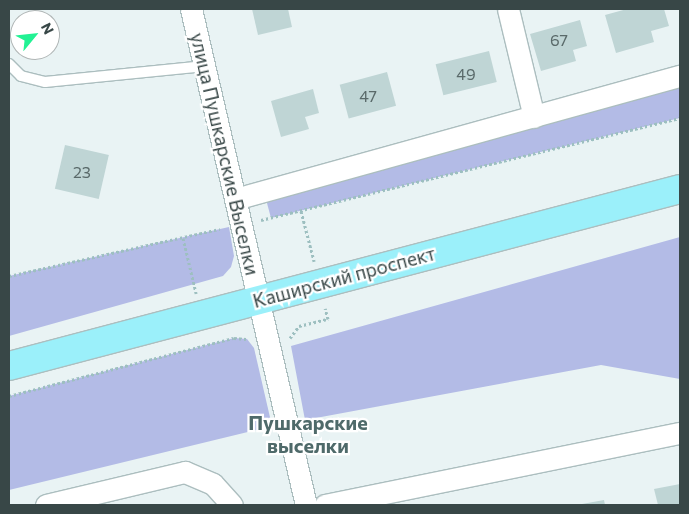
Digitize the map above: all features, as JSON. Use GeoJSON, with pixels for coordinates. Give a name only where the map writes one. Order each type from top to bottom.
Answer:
{"type":"FeatureCollection","features":[{"type":"Feature","properties":{"kind":"main road","name":"Каширский проспект"},"geometry":{"type":"LineString","coordinates":[[9,366],[680,189]]}},
{"type":"Feature","properties":{"kind":"street","name":"улица Пушкарские Выселки"},"geometry":{"type":"LineString","coordinates":[[191,9],[306,505]]}},
{"type":"Feature","properties":{"kind":"street"},"geometry":{"type":"LineString","coordinates":[[508,9],[534,117]]}},
{"type":"Feature","properties":{"kind":"street"},"geometry":{"type":"LineString","coordinates":[[235,199],[680,76]]}},
{"type":"Feature","properties":{"kind":"street"},"geometry":{"type":"LineString","coordinates":[[325,505],[680,433]]}},
{"type":"Feature","properties":{"kind":"street"},"geometry":{"type":"LineString","coordinates":[[46,505],[185,472],[213,484],[232,505]]}},
{"type":"Feature","properties":{"kind":"lane"},"geometry":{"type":"LineString","coordinates":[[9,64],[21,76],[45,82],[204,66]]}},
{"type":"Feature","properties":{"kind":"path"},"geometry":{"type":"LineString","coordinates":[[9,276],[241,225],[680,118]]}},
{"type":"Feature","properties":{"kind":"path"},"geometry":{"type":"LineString","coordinates":[[9,396],[234,338],[247,339],[250,344]]}},
{"type":"Feature","properties":{"kind":"shaded area"},"geometry":{"type":"Polygon","coordinates":[[[680,76],[680,118],[271,218],[264,192],[680,76]]]}},
{"type":"Feature","properties":{"kind":"shaded area"},"geometry":{"type":"Polygon","coordinates":[[[229,227],[234,256],[231,267],[223,276],[9,336],[9,276],[229,227]]]}},
{"type":"Feature","properties":{"kind":"shaded area"},"geometry":{"type":"Polygon","coordinates":[[[680,237],[680,379],[601,365],[305,420],[291,346],[680,237]]]}},
{"type":"Feature","properties":{"kind":"shaded area"},"geometry":{"type":"Polygon","coordinates":[[[234,338],[247,339],[254,348],[272,426],[9,490],[9,396],[234,338]]]}},
{"type":"Feature","properties":{"kind":"building"},"geometry":{"type":"Polygon","coordinates":[[[252,9],[288,9],[292,27],[258,35],[252,9]]]}},
{"type":"Feature","properties":{"kind":"building"},"geometry":{"type":"Polygon","coordinates":[[[627,9],[664,9],[669,26],[651,31],[654,42],[616,53],[605,15],[627,9]]]}},
{"type":"Feature","properties":{"kind":"building"},"geometry":{"type":"Polygon","coordinates":[[[580,20],[587,46],[573,50],[576,61],[541,71],[530,34],[580,20]]]}},
{"type":"Feature","properties":{"kind":"building"},"geometry":{"type":"Polygon","coordinates":[[[489,51],[497,82],[443,95],[436,64],[489,51]]]}},
{"type":"Feature","properties":{"kind":"building"},"geometry":{"type":"Polygon","coordinates":[[[387,72],[396,106],[349,118],[340,85],[387,72]]]}},
{"type":"Feature","properties":{"kind":"building"},"geometry":{"type":"Polygon","coordinates":[[[313,89],[319,113],[305,117],[309,129],[281,137],[271,101],[313,89]]]}},
{"type":"Feature","properties":{"kind":"building"},"geometry":{"type":"Polygon","coordinates":[[[65,145],[109,155],[99,199],[55,189],[65,145]]]}},
{"type":"Feature","properties":{"kind":"building"},"geometry":{"type":"Polygon","coordinates":[[[680,484],[680,505],[658,505],[654,489],[680,484]]]}},
{"type":"Feature","properties":{"kind":"building"},"geometry":{"type":"Polygon","coordinates":[[[604,500],[605,505],[582,505],[582,504],[604,500]]]}},
{"type":"Feature","properties":{"kind":"district","name":"Пушкарские выселки"},"geometry":{"type":"Point","coordinates":[308,434]}}]}
